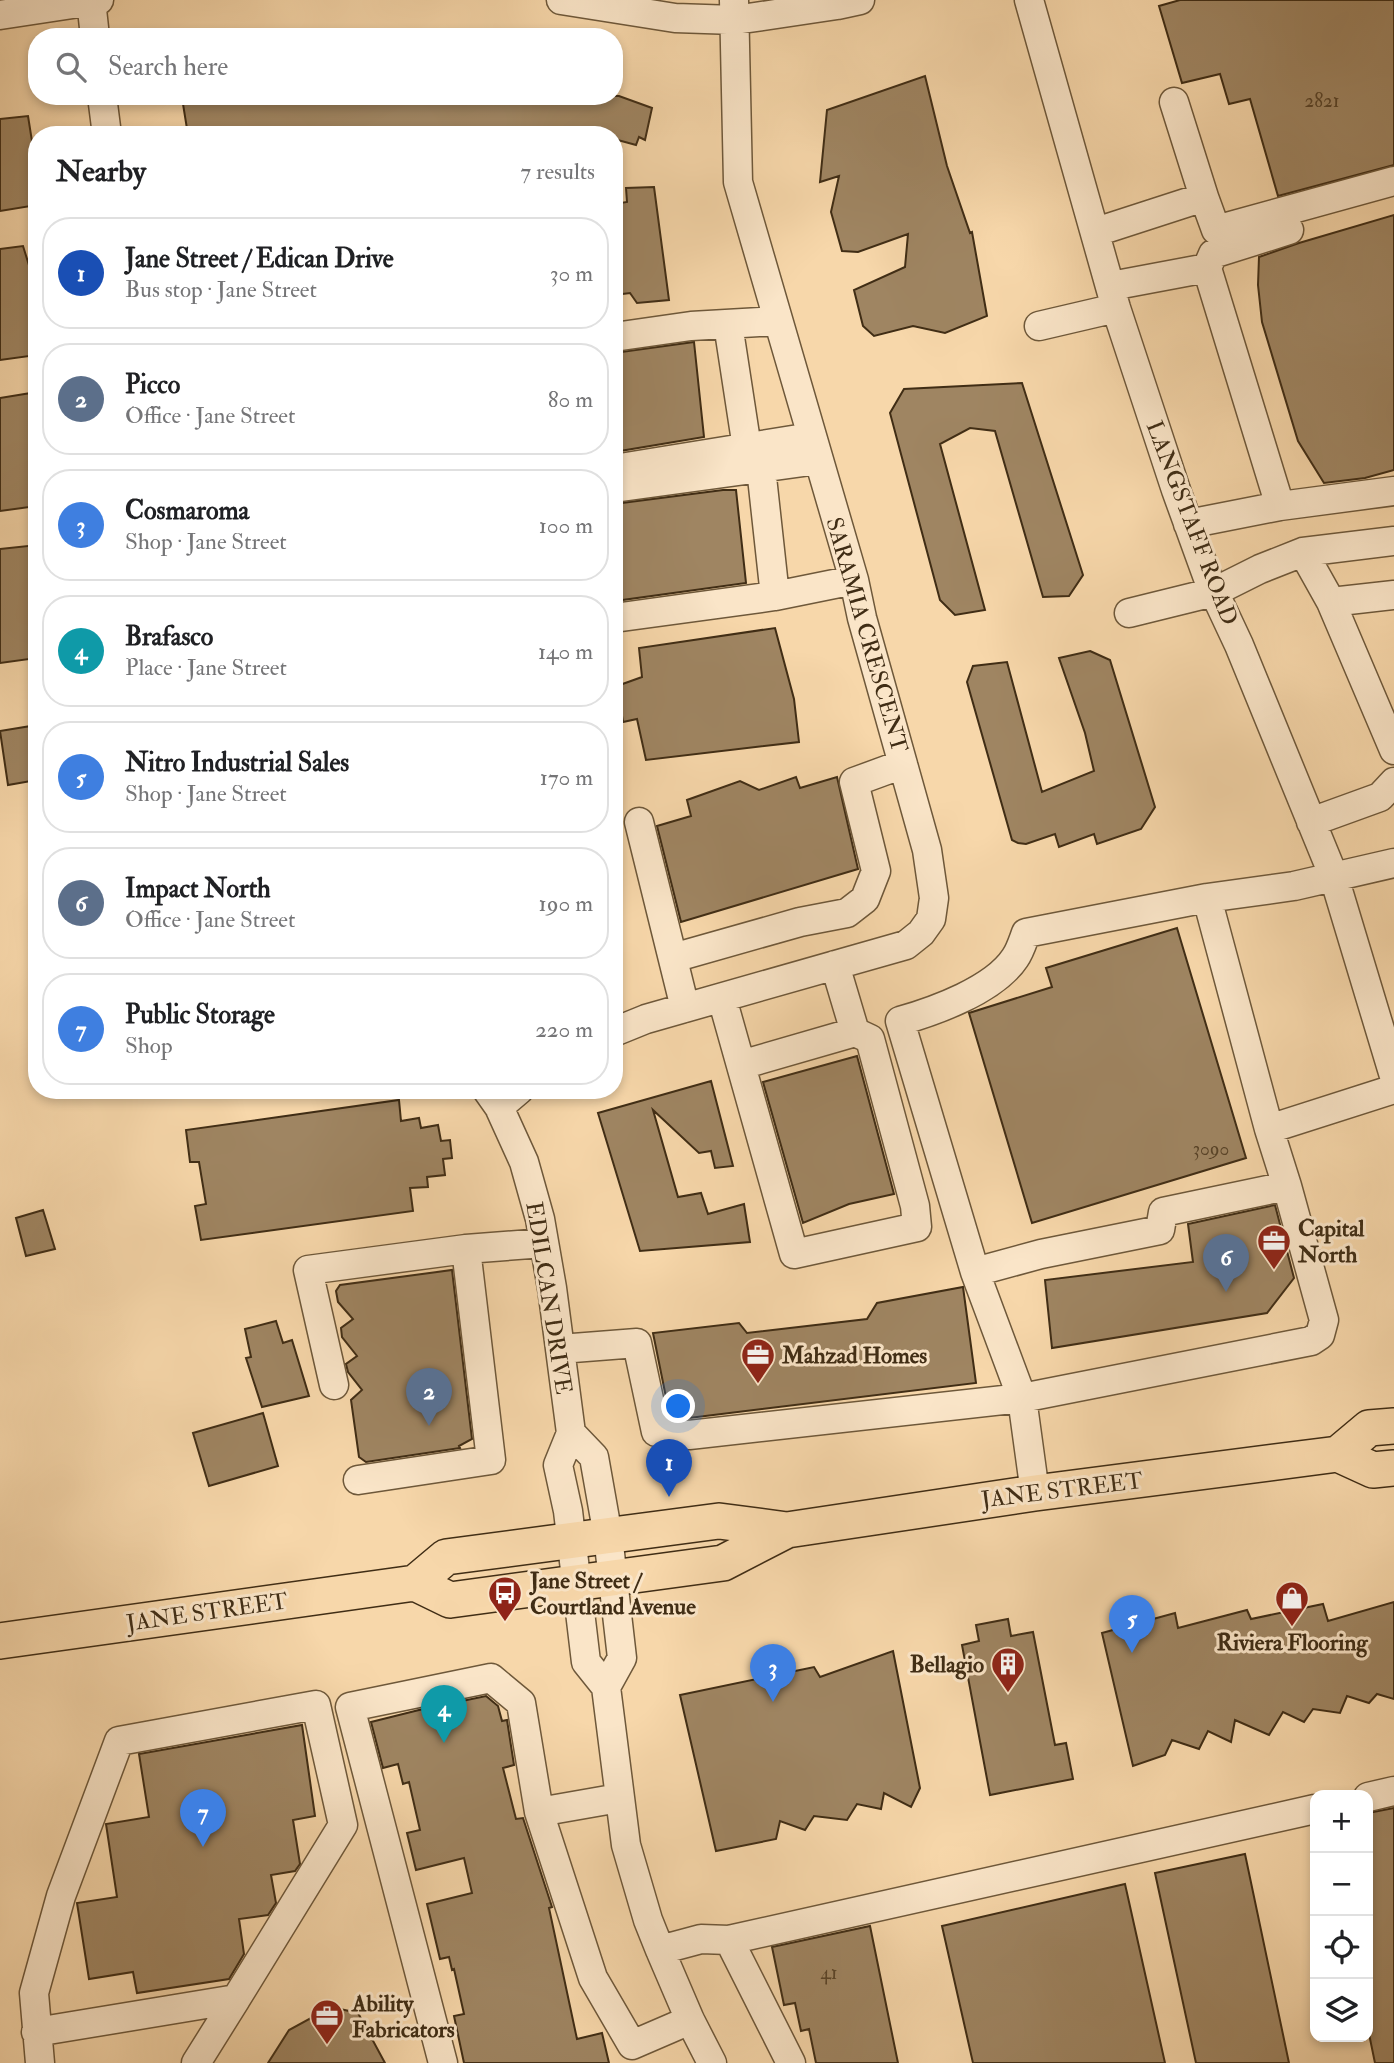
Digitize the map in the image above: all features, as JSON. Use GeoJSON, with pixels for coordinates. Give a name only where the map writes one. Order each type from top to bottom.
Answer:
{"type":"FeatureCollection","features":[{"type":"Feature","properties":{"kind":"main road"},"geometry":{"type":"LineString","coordinates":[[1394,1426],[1369,1428],[1338,1454],[1373,1470],[1394,1468]]}},
{"type":"Feature","properties":{"kind":"main road","name":"JANE STREET"},"geometry":{"type":"LineString","coordinates":[[0,1641],[415,1583],[446,1557],[719,1521],[787,1530],[1035,1493],[1338,1454]]}},
{"type":"Feature","properties":{"kind":"main road","name":"JANE STREET"},"geometry":{"type":"LineString","coordinates":[[415,1583],[450,1600],[723,1563],[787,1530]]}},
{"type":"Feature","properties":{"kind":"street"},"geometry":{"type":"LineString","coordinates":[[561,0],[675,18],[688,9],[734,10],[837,5],[860,0]]}},
{"type":"Feature","properties":{"kind":"street","name":"LANGSTAFF ROAD"},"geometry":{"type":"LineString","coordinates":[[1029,0],[1113,297],[1188,524],[1334,877],[1394,1076]]}},
{"type":"Feature","properties":{"kind":"street"},"geometry":{"type":"LineString","coordinates":[[0,15],[93,1],[94,28]]}},
{"type":"Feature","properties":{"kind":"street","name":"SARAMIA CRESCENT"},"geometry":{"type":"LineString","coordinates":[[623,1028],[646,1019],[906,945],[921,933],[930,919],[934,898],[927,850],[854,580],[738,182],[734,10]]}},
{"type":"Feature","properties":{"kind":"street"},"geometry":{"type":"LineString","coordinates":[[1174,102],[1216,230],[1394,181]]}},
{"type":"Feature","properties":{"kind":"street"},"geometry":{"type":"LineString","coordinates":[[103,105],[106,126]]}},
{"type":"Feature","properties":{"kind":"street"},"geometry":{"type":"LineString","coordinates":[[1096,232],[1204,197]]}},
{"type":"Feature","properties":{"kind":"street"},"geometry":{"type":"LineString","coordinates":[[1280,506],[1207,268],[1213,254],[1394,200]]}},
{"type":"Feature","properties":{"kind":"street"},"geometry":{"type":"LineString","coordinates":[[1039,326],[1113,297],[1207,268]]}},
{"type":"Feature","properties":{"kind":"street"},"geometry":{"type":"LineString","coordinates":[[623,336],[691,326],[779,321]]}},
{"type":"Feature","properties":{"kind":"street"},"geometry":{"type":"LineString","coordinates":[[728,324],[754,458],[775,596]]}},
{"type":"Feature","properties":{"kind":"street"},"geometry":{"type":"LineString","coordinates":[[623,486],[754,458],[814,449]]}},
{"type":"Feature","properties":{"kind":"street"},"geometry":{"type":"LineString","coordinates":[[623,468],[754,458]]}},
{"type":"Feature","properties":{"kind":"street"},"geometry":{"type":"LineString","coordinates":[[1188,524],[1280,506],[1394,491]]}},
{"type":"Feature","properties":{"kind":"street"},"geometry":{"type":"LineString","coordinates":[[1129,613],[1214,592],[1260,569],[1303,552],[1394,541]]}},
{"type":"Feature","properties":{"kind":"street"},"geometry":{"type":"LineString","coordinates":[[1303,552],[1331,602],[1394,750]]}},
{"type":"Feature","properties":{"kind":"street"},"geometry":{"type":"LineString","coordinates":[[623,617],[775,596],[854,580]]}},
{"type":"Feature","properties":{"kind":"street"},"geometry":{"type":"LineString","coordinates":[[1331,602],[1394,595]]}},
{"type":"Feature","properties":{"kind":"street"},"geometry":{"type":"LineString","coordinates":[[673,958],[800,922],[847,913],[865,899],[876,871],[854,782],[903,764]]}},
{"type":"Feature","properties":{"kind":"street"},"geometry":{"type":"LineString","coordinates":[[1311,822],[1380,797],[1394,782]]}},
{"type":"Feature","properties":{"kind":"street"},"geometry":{"type":"LineString","coordinates":[[639,822],[685,1008]]}},
{"type":"Feature","properties":{"kind":"street"},"geometry":{"type":"LineString","coordinates":[[1035,1493],[1022,1398],[975,1272],[900,1021],[933,1012],[978,990],[1015,959],[1026,933],[1207,898],[1294,886],[1394,863]]}},
{"type":"Feature","properties":{"kind":"street"},"geometry":{"type":"LineString","coordinates":[[560,1349],[637,1343],[656,1432],[689,1434],[1022,1398],[1311,1341],[1320,1335],[1324,1321],[1207,898]]}},
{"type":"Feature","properties":{"kind":"street"},"geometry":{"type":"LineString","coordinates":[[835,965],[855,1032]]}},
{"type":"Feature","properties":{"kind":"street"},"geometry":{"type":"LineString","coordinates":[[723,998],[741,1065],[794,1254],[916,1227],[915,1206],[870,1038],[855,1032],[741,1065]]}},
{"type":"Feature","properties":{"kind":"street"},"geometry":{"type":"LineString","coordinates":[[1269,1129],[1394,1089]]}},
{"type":"Feature","properties":{"kind":"street","name":"EDILCAN DRIVE"},"geometry":{"type":"LineString","coordinates":[[503,1099],[540,1219],[571,1433],[558,1465],[568,1511],[586,1662],[606,1687]]}},
{"type":"Feature","properties":{"kind":"street"},"geometry":{"type":"LineString","coordinates":[[975,1272],[1041,1254],[1160,1230],[1163,1212],[1287,1186]]}},
{"type":"Feature","properties":{"kind":"street"},"geometry":{"type":"LineString","coordinates":[[334,1385],[308,1270],[544,1243]]}},
{"type":"Feature","properties":{"kind":"street"},"geometry":{"type":"LineString","coordinates":[[358,1480],[491,1460],[466,1250]]}},
{"type":"Feature","properties":{"kind":"street"},"geometry":{"type":"LineString","coordinates":[[571,1433],[594,1457],[608,1536],[622,1658],[606,1687],[626,1845],[660,1950],[712,2063]]}},
{"type":"Feature","properties":{"kind":"street"},"geometry":{"type":"LineString","coordinates":[[443,2063],[350,1707],[491,1678],[521,1703],[539,1812],[593,1978],[636,2054],[690,2020]]}},
{"type":"Feature","properties":{"kind":"street"},"geometry":{"type":"LineString","coordinates":[[40,2063],[34,1993],[61,1896],[119,1741],[316,1705],[343,1825],[197,2063]]}},
{"type":"Feature","properties":{"kind":"street"},"geometry":{"type":"LineString","coordinates":[[1373,1796],[1394,1791]]}},
{"type":"Feature","properties":{"kind":"street"},"geometry":{"type":"LineString","coordinates":[[539,1812],[619,1798]]}},
{"type":"Feature","properties":{"kind":"street"},"geometry":{"type":"LineString","coordinates":[[660,1950],[701,1939],[729,1940],[1310,1810]]}},
{"type":"Feature","properties":{"kind":"street"},"geometry":{"type":"LineString","coordinates":[[729,1940],[791,2063]]}},
{"type":"Feature","properties":{"kind":"street"},"geometry":{"type":"LineString","coordinates":[[36,2032],[236,1998]]}},
{"type":"Feature","properties":{"kind":"building"},"geometry":{"type":"Polygon","coordinates":[[[1180,0],[1394,0],[1394,165],[1278,196],[1250,99],[1229,104],[1220,74],[1182,83],[1159,6],[1180,0]]]}},
{"type":"Feature","properties":{"kind":"building"},"geometry":{"type":"Polygon","coordinates":[[[925,76],[947,166],[970,233],[972,232],[987,316],[945,333],[913,326],[874,336],[863,326],[854,290],[905,267],[908,234],[858,252],[842,251],[831,212],[839,176],[820,182],[827,110],[925,76]]]}},
{"type":"Feature","properties":{"kind":"building"},"geometry":{"type":"Polygon","coordinates":[[[623,97],[652,108],[645,140],[639,137],[636,145],[623,141],[623,126],[187,126],[183,105],[623,105],[623,97]]]}},
{"type":"Feature","properties":{"kind":"building"},"geometry":{"type":"Polygon","coordinates":[[[28,116],[30,126],[28,206],[0,211],[0,119],[28,116]]]}},
{"type":"Feature","properties":{"kind":"building"},"geometry":{"type":"Polygon","coordinates":[[[654,187],[669,300],[637,303],[630,293],[623,294],[623,203],[627,202],[626,188],[654,187]]]}},
{"type":"Feature","properties":{"kind":"building"},"geometry":{"type":"Polygon","coordinates":[[[1394,215],[1394,470],[1365,478],[1324,483],[1298,441],[1262,322],[1258,285],[1259,257],[1394,215]]]}},
{"type":"Feature","properties":{"kind":"building"},"geometry":{"type":"Polygon","coordinates":[[[23,246],[28,262],[28,356],[0,360],[0,249],[23,246]]]}},
{"type":"Feature","properties":{"kind":"building"},"geometry":{"type":"Polygon","coordinates":[[[694,342],[704,437],[623,450],[623,352],[694,342]]]}},
{"type":"Feature","properties":{"kind":"building"},"geometry":{"type":"Polygon","coordinates":[[[1022,383],[1083,575],[1069,596],[1043,597],[995,431],[970,428],[940,444],[985,610],[955,615],[940,600],[890,413],[904,389],[1022,383]]]}},
{"type":"Feature","properties":{"kind":"building"},"geometry":{"type":"Polygon","coordinates":[[[28,393],[28,507],[0,511],[0,398],[28,393]]]}},
{"type":"Feature","properties":{"kind":"building"},"geometry":{"type":"Polygon","coordinates":[[[736,490],[746,583],[623,600],[623,503],[736,490]]]}},
{"type":"Feature","properties":{"kind":"building"},"geometry":{"type":"Polygon","coordinates":[[[28,546],[28,659],[0,663],[0,549],[28,546]]]}},
{"type":"Feature","properties":{"kind":"building"},"geometry":{"type":"Polygon","coordinates":[[[775,628],[794,699],[799,742],[646,760],[637,719],[623,722],[623,684],[642,677],[639,648],[775,628]]]}},
{"type":"Feature","properties":{"kind":"building"},"geometry":{"type":"Polygon","coordinates":[[[1090,651],[1110,660],[1155,807],[1141,829],[1097,844],[1094,834],[1059,847],[1055,834],[1026,844],[1018,843],[1012,840],[967,682],[973,666],[1007,662],[1042,792],[1094,771],[1085,733],[1059,658],[1090,651]]]}},
{"type":"Feature","properties":{"kind":"building"},"geometry":{"type":"Polygon","coordinates":[[[28,726],[28,782],[8,785],[0,731],[28,726]]]}},
{"type":"Feature","properties":{"kind":"building"},"geometry":{"type":"Polygon","coordinates":[[[796,777],[800,788],[837,777],[858,869],[681,922],[657,826],[691,816],[687,800],[740,781],[759,790],[796,777]]]}},
{"type":"Feature","properties":{"kind":"building"},"geometry":{"type":"Polygon","coordinates":[[[1177,928],[1246,1158],[1032,1223],[969,1013],[1052,987],[1046,968],[1177,928]]]}},
{"type":"Feature","properties":{"kind":"building"},"geometry":{"type":"Polygon","coordinates":[[[857,1056],[894,1194],[849,1204],[803,1223],[763,1082],[857,1056]]]}},
{"type":"Feature","properties":{"kind":"building"},"geometry":{"type":"Polygon","coordinates":[[[711,1081],[733,1166],[715,1168],[711,1151],[699,1153],[653,1110],[678,1197],[701,1193],[708,1214],[744,1204],[750,1242],[640,1251],[598,1113],[711,1081]]]}},
{"type":"Feature","properties":{"kind":"building"},"geometry":{"type":"Polygon","coordinates":[[[399,1100],[401,1121],[419,1118],[421,1128],[438,1125],[441,1141],[450,1140],[452,1158],[443,1159],[445,1175],[427,1177],[428,1187],[410,1188],[413,1211],[201,1240],[195,1206],[206,1204],[199,1162],[190,1162],[186,1130],[399,1100]]]}},
{"type":"Feature","properties":{"kind":"building"},"geometry":{"type":"Polygon","coordinates":[[[1275,1205],[1294,1278],[1267,1313],[1052,1348],[1045,1280],[1193,1262],[1188,1224],[1275,1205]]]}},
{"type":"Feature","properties":{"kind":"building"},"geometry":{"type":"Polygon","coordinates":[[[43,1210],[55,1249],[26,1256],[16,1218],[43,1210]]]}},
{"type":"Feature","properties":{"kind":"building"},"geometry":{"type":"Polygon","coordinates":[[[452,1270],[472,1439],[459,1446],[460,1448],[366,1462],[359,1457],[351,1400],[362,1390],[348,1372],[346,1364],[357,1356],[342,1337],[341,1328],[353,1319],[338,1302],[336,1291],[340,1285],[452,1270]]]}},
{"type":"Feature","properties":{"kind":"building"},"geometry":{"type":"Polygon","coordinates":[[[963,1287],[976,1383],[689,1418],[670,1417],[653,1333],[739,1323],[747,1333],[867,1319],[877,1303],[963,1287]]]}},
{"type":"Feature","properties":{"kind":"building"},"geometry":{"type":"Polygon","coordinates":[[[276,1321],[283,1343],[292,1340],[309,1396],[262,1407],[246,1358],[251,1357],[245,1329],[276,1321]]]}},
{"type":"Feature","properties":{"kind":"building"},"geometry":{"type":"Polygon","coordinates":[[[263,1413],[278,1466],[209,1486],[193,1433],[263,1413]]]}},
{"type":"Feature","properties":{"kind":"building"},"geometry":{"type":"Polygon","coordinates":[[[1394,1602],[1394,1699],[1377,1694],[1369,1703],[1347,1696],[1340,1713],[1313,1709],[1304,1722],[1283,1712],[1269,1735],[1235,1720],[1231,1742],[1208,1731],[1199,1749],[1172,1740],[1165,1755],[1133,1766],[1102,1633],[1175,1613],[1178,1628],[1247,1610],[1251,1619],[1323,1604],[1328,1621],[1394,1602]]]}},
{"type":"Feature","properties":{"kind":"building","name":"Bellagio"},"geometry":{"type":"Polygon","coordinates":[[[1008,1619],[1011,1636],[1033,1632],[1055,1745],[1066,1743],[1073,1779],[990,1795],[962,1645],[979,1641],[976,1625],[1008,1619]]]}},
{"type":"Feature","properties":{"kind":"building"},"geometry":{"type":"Polygon","coordinates":[[[893,1651],[920,1788],[911,1807],[884,1793],[881,1809],[857,1804],[847,1820],[814,1816],[805,1830],[780,1821],[776,1839],[716,1851],[680,1695],[814,1667],[820,1677],[893,1651]]]}},
{"type":"Feature","properties":{"kind":"building"},"geometry":{"type":"Polygon","coordinates":[[[486,1696],[498,1706],[502,1721],[507,1720],[514,1765],[503,1768],[516,1819],[523,1818],[552,1907],[549,1908],[577,2039],[602,2033],[609,2063],[464,2063],[454,2016],[464,2014],[454,1969],[452,1970],[449,1957],[440,1959],[427,1904],[472,1893],[464,1858],[416,1870],[407,1833],[420,1830],[409,1782],[403,1784],[398,1764],[383,1768],[371,1722],[486,1696]]]}},
{"type":"Feature","properties":{"kind":"building"},"geometry":{"type":"Polygon","coordinates":[[[302,1725],[315,1816],[293,1820],[300,1864],[295,1871],[271,1875],[276,1903],[268,1915],[239,1919],[244,1954],[229,1979],[137,1993],[133,1972],[89,1979],[77,1903],[117,1897],[106,1824],[149,1817],[139,1754],[302,1725]]]}},
{"type":"Feature","properties":{"kind":"building"},"geometry":{"type":"Polygon","coordinates":[[[1394,1808],[1394,2063],[1375,2063],[1371,2042],[1373,2042],[1373,1812],[1394,1808]]]}},
{"type":"Feature","properties":{"kind":"building"},"geometry":{"type":"Polygon","coordinates":[[[1245,1854],[1289,2063],[1196,2063],[1155,1873],[1245,1854]]]}},
{"type":"Feature","properties":{"kind":"building"},"geometry":{"type":"Polygon","coordinates":[[[1125,1884],[1165,2063],[973,2063],[942,1926],[1125,1884]]]}},
{"type":"Feature","properties":{"kind":"building"},"geometry":{"type":"Polygon","coordinates":[[[870,1926],[898,2063],[816,2063],[809,2029],[801,2031],[795,2003],[784,2005],[772,1947],[870,1926]]]}},
{"type":"Feature","properties":{"kind":"building","name":"Ability Fabricators"},"geometry":{"type":"Polygon","coordinates":[[[331,2007],[358,2013],[385,2063],[268,2063],[289,2030],[331,2007]]]}},
{"type":"Feature","properties":{"kind":"place","name":"Capital North"},"geometry":{"type":"Point","coordinates":[1274,1271]}},
{"type":"Feature","properties":{"kind":"place","name":"Impact North"},"geometry":{"type":"Point","coordinates":[1226,1292]}},
{"type":"Feature","properties":{"kind":"place","name":"Mahzad Homes"},"geometry":{"type":"Point","coordinates":[758,1385]}},
{"type":"Feature","properties":{"kind":"place","name":"Picco"},"geometry":{"type":"Point","coordinates":[429,1426]}},
{"type":"Feature","properties":{"kind":"place","name":"Jane Street / Edican Drive"},"geometry":{"type":"Point","coordinates":[669,1497]}},
{"type":"Feature","properties":{"kind":"place","name":"Jane Street / Courtland Avenue"},"geometry":{"type":"Point","coordinates":[505,1623]}},
{"type":"Feature","properties":{"kind":"place","name":"Riviera Flooring"},"geometry":{"type":"Point","coordinates":[1292,1628]}},
{"type":"Feature","properties":{"kind":"place","name":"Nitro Industrial Sales"},"geometry":{"type":"Point","coordinates":[1132,1653]}},
{"type":"Feature","properties":{"kind":"place","name":"Bellagio"},"geometry":{"type":"Point","coordinates":[1008,1694]}},
{"type":"Feature","properties":{"kind":"place","name":"Cosmaroma"},"geometry":{"type":"Point","coordinates":[773,1702]}},
{"type":"Feature","properties":{"kind":"place","name":"Brafasco"},"geometry":{"type":"Point","coordinates":[444,1743]}},
{"type":"Feature","properties":{"kind":"place","name":"Public Storage"},"geometry":{"type":"Point","coordinates":[203,1847]}},
{"type":"Feature","properties":{"kind":"place","name":"Ability Fabricators"},"geometry":{"type":"Point","coordinates":[327,2046]}}]}
